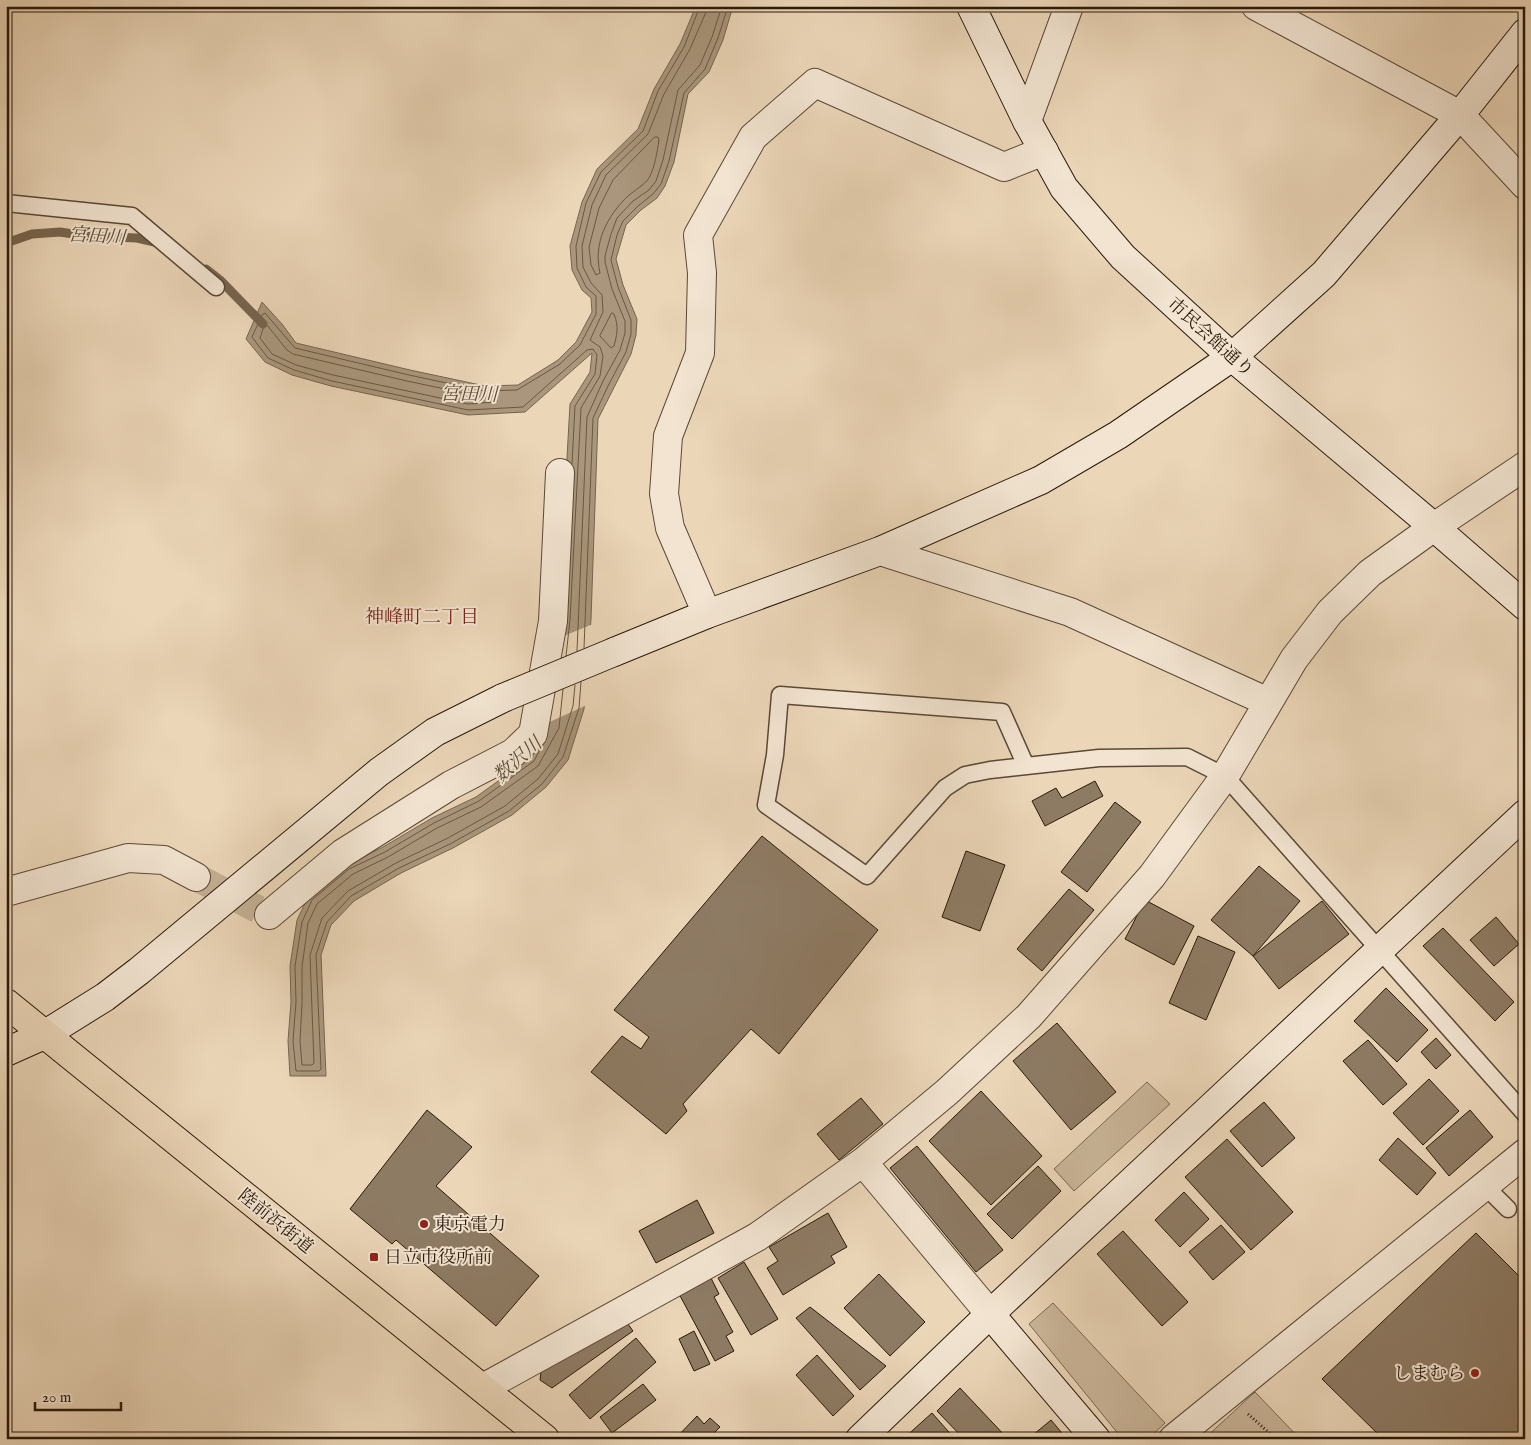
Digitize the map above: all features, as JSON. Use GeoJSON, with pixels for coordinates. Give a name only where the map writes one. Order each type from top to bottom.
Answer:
{"type":"FeatureCollection","features":[{"type":"Feature","properties":{"kind":"main road","name":"陸前浜街道"},"geometry":{"type":"LineString","coordinates":[[6,1003],[545,1439]]}},
{"type":"Feature","properties":{"kind":"main road"},"geometry":{"type":"LineString","coordinates":[[6,1052],[44,1035]]}},
{"type":"Feature","properties":{"kind":"street","name":"市民会館通り"},"geometry":{"type":"LineString","coordinates":[[971,6],[1027,121],[1064,188],[1123,257],[1232,358],[1434,527],[1525,606]]}},
{"type":"Feature","properties":{"kind":"street"},"geometry":{"type":"LineString","coordinates":[[1027,121],[1069,6]]}},
{"type":"Feature","properties":{"kind":"street"},"geometry":{"type":"LineString","coordinates":[[1256,6],[1460,115],[1525,185]]}},
{"type":"Feature","properties":{"kind":"street"},"geometry":{"type":"LineString","coordinates":[[44,1035],[105,997],[139,971],[379,772],[435,732],[503,698],[707,614],[880,551],[1041,480],[1118,435],[1232,358],[1324,274],[1460,115],[1525,33]]}},
{"type":"Feature","properties":{"kind":"street"},"geometry":{"type":"LineString","coordinates":[[707,614],[670,528],[664,494],[668,436],[700,353],[702,273],[698,235],[753,137],[815,83],[1004,167],[1044,151]]}},
{"type":"Feature","properties":{"kind":"street"},"geometry":{"type":"LineString","coordinates":[[483,1388],[757,1237],[863,1162],[947,1092],[1029,1016],[1152,876],[1225,776],[1294,659],[1330,612],[1370,573],[1525,466]]}},
{"type":"Feature","properties":{"kind":"street"},"geometry":{"type":"LineString","coordinates":[[269,915],[343,853],[451,785],[513,753],[533,734],[554,621],[560,473]]}},
{"type":"Feature","properties":{"kind":"street"},"geometry":{"type":"LineString","coordinates":[[880,551],[1070,612],[1268,702]]}},
{"type":"Feature","properties":{"kind":"street"},"geometry":{"type":"LineString","coordinates":[[860,1439],[990,1314],[1525,814]]}},
{"type":"Feature","properties":{"kind":"street"},"geometry":{"type":"LineString","coordinates":[[6,892],[128,858],[164,860],[196,877]]}},
{"type":"Feature","properties":{"kind":"street"},"geometry":{"type":"LineString","coordinates":[[1173,1439],[1525,1153]]}},
{"type":"Feature","properties":{"kind":"street"},"geometry":{"type":"LineString","coordinates":[[863,1162],[1096,1439]]}},
{"type":"Feature","properties":{"kind":"lane"},"geometry":{"type":"LineString","coordinates":[[6,202],[132,216],[216,288]]}},
{"type":"Feature","properties":{"kind":"lane"},"geometry":{"type":"LineString","coordinates":[[1026,766],[1002,712],[780,696],[774,755],[766,805],[867,876],[945,788],[965,775],[1100,758],[1186,757],[1225,776],[1525,1114]]}},
{"type":"Feature","properties":{"kind":"lane"},"geometry":{"type":"LineString","coordinates":[[1485,1186],[1508,1209]]}},
{"type":"Feature","properties":{"kind":"path"},"geometry":{"type":"LineString","coordinates":[[1227,1395],[1276,1439]]}},
{"type":"Feature","properties":{"kind":"shaded area"},"geometry":{"type":"Polygon","coordinates":[[[1147,1082],[1170,1104],[1074,1191],[1054,1169],[1147,1082]]]}},
{"type":"Feature","properties":{"kind":"shaded area"},"geometry":{"type":"Polygon","coordinates":[[[1053,1303],[1165,1423],[1148,1439],[1120,1436],[1029,1324],[1053,1303]]]}},
{"type":"Feature","properties":{"kind":"shaded area"},"geometry":{"type":"Polygon","coordinates":[[[1255,1392],[1300,1439],[1204,1439],[1255,1392]]]}},
{"type":"Feature","properties":{"kind":"water"},"geometry":{"type":"Polygon","coordinates":[[[696,6],[733,6],[723,40],[709,72],[688,94],[674,162],[665,186],[657,198],[626,225],[616,259],[623,285],[637,319],[636,335],[631,354],[598,419],[591,619],[584,709],[568,760],[546,787],[512,815],[453,848],[401,873],[354,901],[331,925],[321,955],[326,1076],[290,1076],[288,1041],[291,1002],[290,966],[297,920],[308,897],[347,865],[383,847],[432,818],[476,797],[531,757],[548,724],[558,619],[570,404],[590,372],[592,353],[525,412],[468,415],[331,386],[292,375],[265,362],[246,339],[262,302],[296,343],[485,386],[518,385],[558,360],[576,342],[592,312],[591,298],[582,290],[572,270],[570,246],[582,202],[597,169],[638,129],[654,89],[680,44],[696,6]]]}},
{"type":"Feature","properties":{"kind":"pier"},"geometry":{"type":"Polygon","coordinates":[[[593,624],[587,705],[545,724],[554,640],[593,624]]]}},
{"type":"Feature","properties":{"kind":"building"},"geometry":{"type":"Polygon","coordinates":[[[1095,781],[1103,796],[1045,826],[1032,801],[1056,788],[1062,798],[1095,781]]]}},
{"type":"Feature","properties":{"kind":"building"},"geometry":{"type":"Polygon","coordinates":[[[1115,802],[1141,822],[1087,892],[1061,872],[1115,802]]]}},
{"type":"Feature","properties":{"kind":"building"},"geometry":{"type":"Polygon","coordinates":[[[762,836],[878,930],[779,1054],[751,1029],[683,1104],[687,1111],[666,1134],[591,1072],[622,1036],[641,1049],[649,1037],[614,1010],[762,836]]]}},
{"type":"Feature","properties":{"kind":"building"},"geometry":{"type":"Polygon","coordinates":[[[966,851],[1005,865],[980,931],[942,917],[966,851]]]}},
{"type":"Feature","properties":{"kind":"building"},"geometry":{"type":"Polygon","coordinates":[[[1259,866],[1300,901],[1253,956],[1211,920],[1259,866]]]}},
{"type":"Feature","properties":{"kind":"building"},"geometry":{"type":"Polygon","coordinates":[[[1069,889],[1094,910],[1042,971],[1017,949],[1069,889]]]}},
{"type":"Feature","properties":{"kind":"building"},"geometry":{"type":"Polygon","coordinates":[[[1145,900],[1194,926],[1174,965],[1125,939],[1145,900]]]}},
{"type":"Feature","properties":{"kind":"building"},"geometry":{"type":"Polygon","coordinates":[[[1322,901],[1349,934],[1279,989],[1253,956],[1322,901]]]}},
{"type":"Feature","properties":{"kind":"building"},"geometry":{"type":"Polygon","coordinates":[[[1496,917],[1519,944],[1494,966],[1470,940],[1496,917]]]}},
{"type":"Feature","properties":{"kind":"building"},"geometry":{"type":"Polygon","coordinates":[[[1443,928],[1514,1002],[1495,1021],[1423,946],[1443,928]]]}},
{"type":"Feature","properties":{"kind":"building"},"geometry":{"type":"Polygon","coordinates":[[[1198,936],[1235,952],[1206,1020],[1169,1003],[1198,936]]]}},
{"type":"Feature","properties":{"kind":"building"},"geometry":{"type":"Polygon","coordinates":[[[1386,988],[1428,1030],[1397,1062],[1354,1021],[1386,988]]]}},
{"type":"Feature","properties":{"kind":"building"},"geometry":{"type":"Polygon","coordinates":[[[1057,1023],[1116,1092],[1071,1130],[1013,1061],[1057,1023]]]}},
{"type":"Feature","properties":{"kind":"building"},"geometry":{"type":"Polygon","coordinates":[[[1436,1038],[1451,1055],[1436,1069],[1421,1052],[1436,1038]]]}},
{"type":"Feature","properties":{"kind":"building"},"geometry":{"type":"Polygon","coordinates":[[[1368,1040],[1407,1084],[1383,1105],[1343,1061],[1368,1040]]]}},
{"type":"Feature","properties":{"kind":"building"},"geometry":{"type":"Polygon","coordinates":[[[1429,1079],[1459,1111],[1423,1145],[1393,1113],[1429,1079]]]}},
{"type":"Feature","properties":{"kind":"building"},"geometry":{"type":"Polygon","coordinates":[[[981,1091],[1042,1156],[991,1205],[929,1141],[981,1091]]]}},
{"type":"Feature","properties":{"kind":"building"},"geometry":{"type":"Polygon","coordinates":[[[861,1098],[883,1124],[839,1160],[817,1134],[861,1098]]]}},
{"type":"Feature","properties":{"kind":"building"},"geometry":{"type":"Polygon","coordinates":[[[1264,1102],[1295,1138],[1262,1167],[1230,1131],[1264,1102]]]}},
{"type":"Feature","properties":{"kind":"building","name":"東京電力"},"geometry":{"type":"Polygon","coordinates":[[[427,1110],[472,1147],[436,1186],[539,1276],[496,1326],[396,1240],[392,1244],[350,1209],[427,1110]]]}},
{"type":"Feature","properties":{"kind":"building"},"geometry":{"type":"Polygon","coordinates":[[[1470,1110],[1493,1137],[1449,1176],[1426,1148],[1470,1110]]]}},
{"type":"Feature","properties":{"kind":"building"},"geometry":{"type":"Polygon","coordinates":[[[1398,1138],[1436,1173],[1417,1195],[1379,1160],[1398,1138]]]}},
{"type":"Feature","properties":{"kind":"building"},"geometry":{"type":"Polygon","coordinates":[[[1227,1139],[1293,1212],[1251,1250],[1185,1177],[1227,1139]]]}},
{"type":"Feature","properties":{"kind":"building"},"geometry":{"type":"Polygon","coordinates":[[[917,1146],[1003,1250],[976,1272],[890,1168],[917,1146]]]}},
{"type":"Feature","properties":{"kind":"building"},"geometry":{"type":"Polygon","coordinates":[[[1038,1166],[1061,1191],[1012,1239],[987,1214],[1038,1166]]]}},
{"type":"Feature","properties":{"kind":"building"},"geometry":{"type":"Polygon","coordinates":[[[1184,1192],[1209,1219],[1180,1247],[1155,1220],[1184,1192]]]}},
{"type":"Feature","properties":{"kind":"building"},"geometry":{"type":"Polygon","coordinates":[[[697,1200],[714,1233],[656,1263],[639,1231],[697,1200]]]}},
{"type":"Feature","properties":{"kind":"building"},"geometry":{"type":"Polygon","coordinates":[[[828,1213],[847,1247],[831,1256],[835,1263],[783,1295],[767,1268],[778,1261],[769,1247],[828,1213]]]}},
{"type":"Feature","properties":{"kind":"building"},"geometry":{"type":"Polygon","coordinates":[[[1221,1225],[1245,1252],[1213,1280],[1189,1252],[1221,1225]]]}},
{"type":"Feature","properties":{"kind":"building"},"geometry":{"type":"Polygon","coordinates":[[[1123,1231],[1188,1302],[1162,1326],[1097,1254],[1123,1231]]]}},
{"type":"Feature","properties":{"kind":"building"},"geometry":{"type":"Polygon","coordinates":[[[1476,1233],[1525,1282],[1525,1439],[1383,1439],[1322,1379],[1476,1233]]]}},
{"type":"Feature","properties":{"kind":"building"},"geometry":{"type":"Polygon","coordinates":[[[744,1262],[778,1319],[751,1335],[718,1278],[744,1262]]]}},
{"type":"Feature","properties":{"kind":"building"},"geometry":{"type":"Polygon","coordinates":[[[709,1274],[719,1294],[714,1297],[733,1332],[726,1336],[734,1351],[715,1361],[678,1292],[709,1274]]]}},
{"type":"Feature","properties":{"kind":"building"},"geometry":{"type":"Polygon","coordinates":[[[879,1274],[925,1322],[890,1356],[844,1308],[879,1274]]]}},
{"type":"Feature","properties":{"kind":"building"},"geometry":{"type":"Polygon","coordinates":[[[810,1307],[886,1366],[860,1390],[796,1318],[810,1307]]]}},
{"type":"Feature","properties":{"kind":"building"},"geometry":{"type":"Polygon","coordinates":[[[623,1317],[633,1331],[552,1388],[540,1380],[542,1363],[623,1317]]]}},
{"type":"Feature","properties":{"kind":"building"},"geometry":{"type":"Polygon","coordinates":[[[694,1331],[710,1364],[694,1371],[679,1339],[694,1331]]]}},
{"type":"Feature","properties":{"kind":"building"},"geometry":{"type":"Polygon","coordinates":[[[636,1338],[656,1362],[590,1419],[569,1395],[636,1338]]]}},
{"type":"Feature","properties":{"kind":"building"},"geometry":{"type":"Polygon","coordinates":[[[817,1355],[854,1396],[833,1416],[796,1375],[817,1355]]]}},
{"type":"Feature","properties":{"kind":"building"},"geometry":{"type":"Polygon","coordinates":[[[643,1384],[656,1400],[612,1433],[600,1417],[643,1384]]]}},
{"type":"Feature","properties":{"kind":"building"},"geometry":{"type":"Polygon","coordinates":[[[960,1388],[1008,1439],[964,1439],[937,1411],[960,1388]]]}},
{"type":"Feature","properties":{"kind":"building"},"geometry":{"type":"Polygon","coordinates":[[[932,1413],[955,1439],[903,1439],[932,1413]]]}},
{"type":"Feature","properties":{"kind":"building"},"geometry":{"type":"Polygon","coordinates":[[[697,1416],[704,1424],[710,1418],[720,1427],[708,1439],[675,1439],[697,1416]]]}},
{"type":"Feature","properties":{"kind":"building"},"geometry":{"type":"Polygon","coordinates":[[[1051,1420],[1067,1439],[1028,1439],[1051,1420]]]}},
{"type":"Feature","properties":{"kind":"waterway","name":"宮田川"},"geometry":{"type":"LineString","coordinates":[[6,243],[32,234],[60,232],[87,236],[137,238],[159,243]]}},
{"type":"Feature","properties":{"kind":"waterway","name":"宮田川"},"geometry":{"type":"LineString","coordinates":[[206,269],[220,280],[263,324]]}},
{"type":"Feature","properties":{"kind":"tunnel"},"geometry":{"type":"LineString","coordinates":[[196,877],[269,915]]}},
{"type":"Feature","properties":{"kind":"place","name":"東京電力"},"geometry":{"type":"Point","coordinates":[424,1224]}},
{"type":"Feature","properties":{"kind":"place","name":"日立市役所前"},"geometry":{"type":"Point","coordinates":[374,1257]}},
{"type":"Feature","properties":{"kind":"place","name":"しまむら"},"geometry":{"type":"Point","coordinates":[1475,1373]}},
{"type":"Feature","properties":{"kind":"district","name":"神峰町二丁目"},"geometry":{"type":"Point","coordinates":[422,616]}},
{"type":"Feature","properties":{"kind":"water label","name":"数沢川"},"geometry":{"type":"Point","coordinates":[517,759]}}]}
